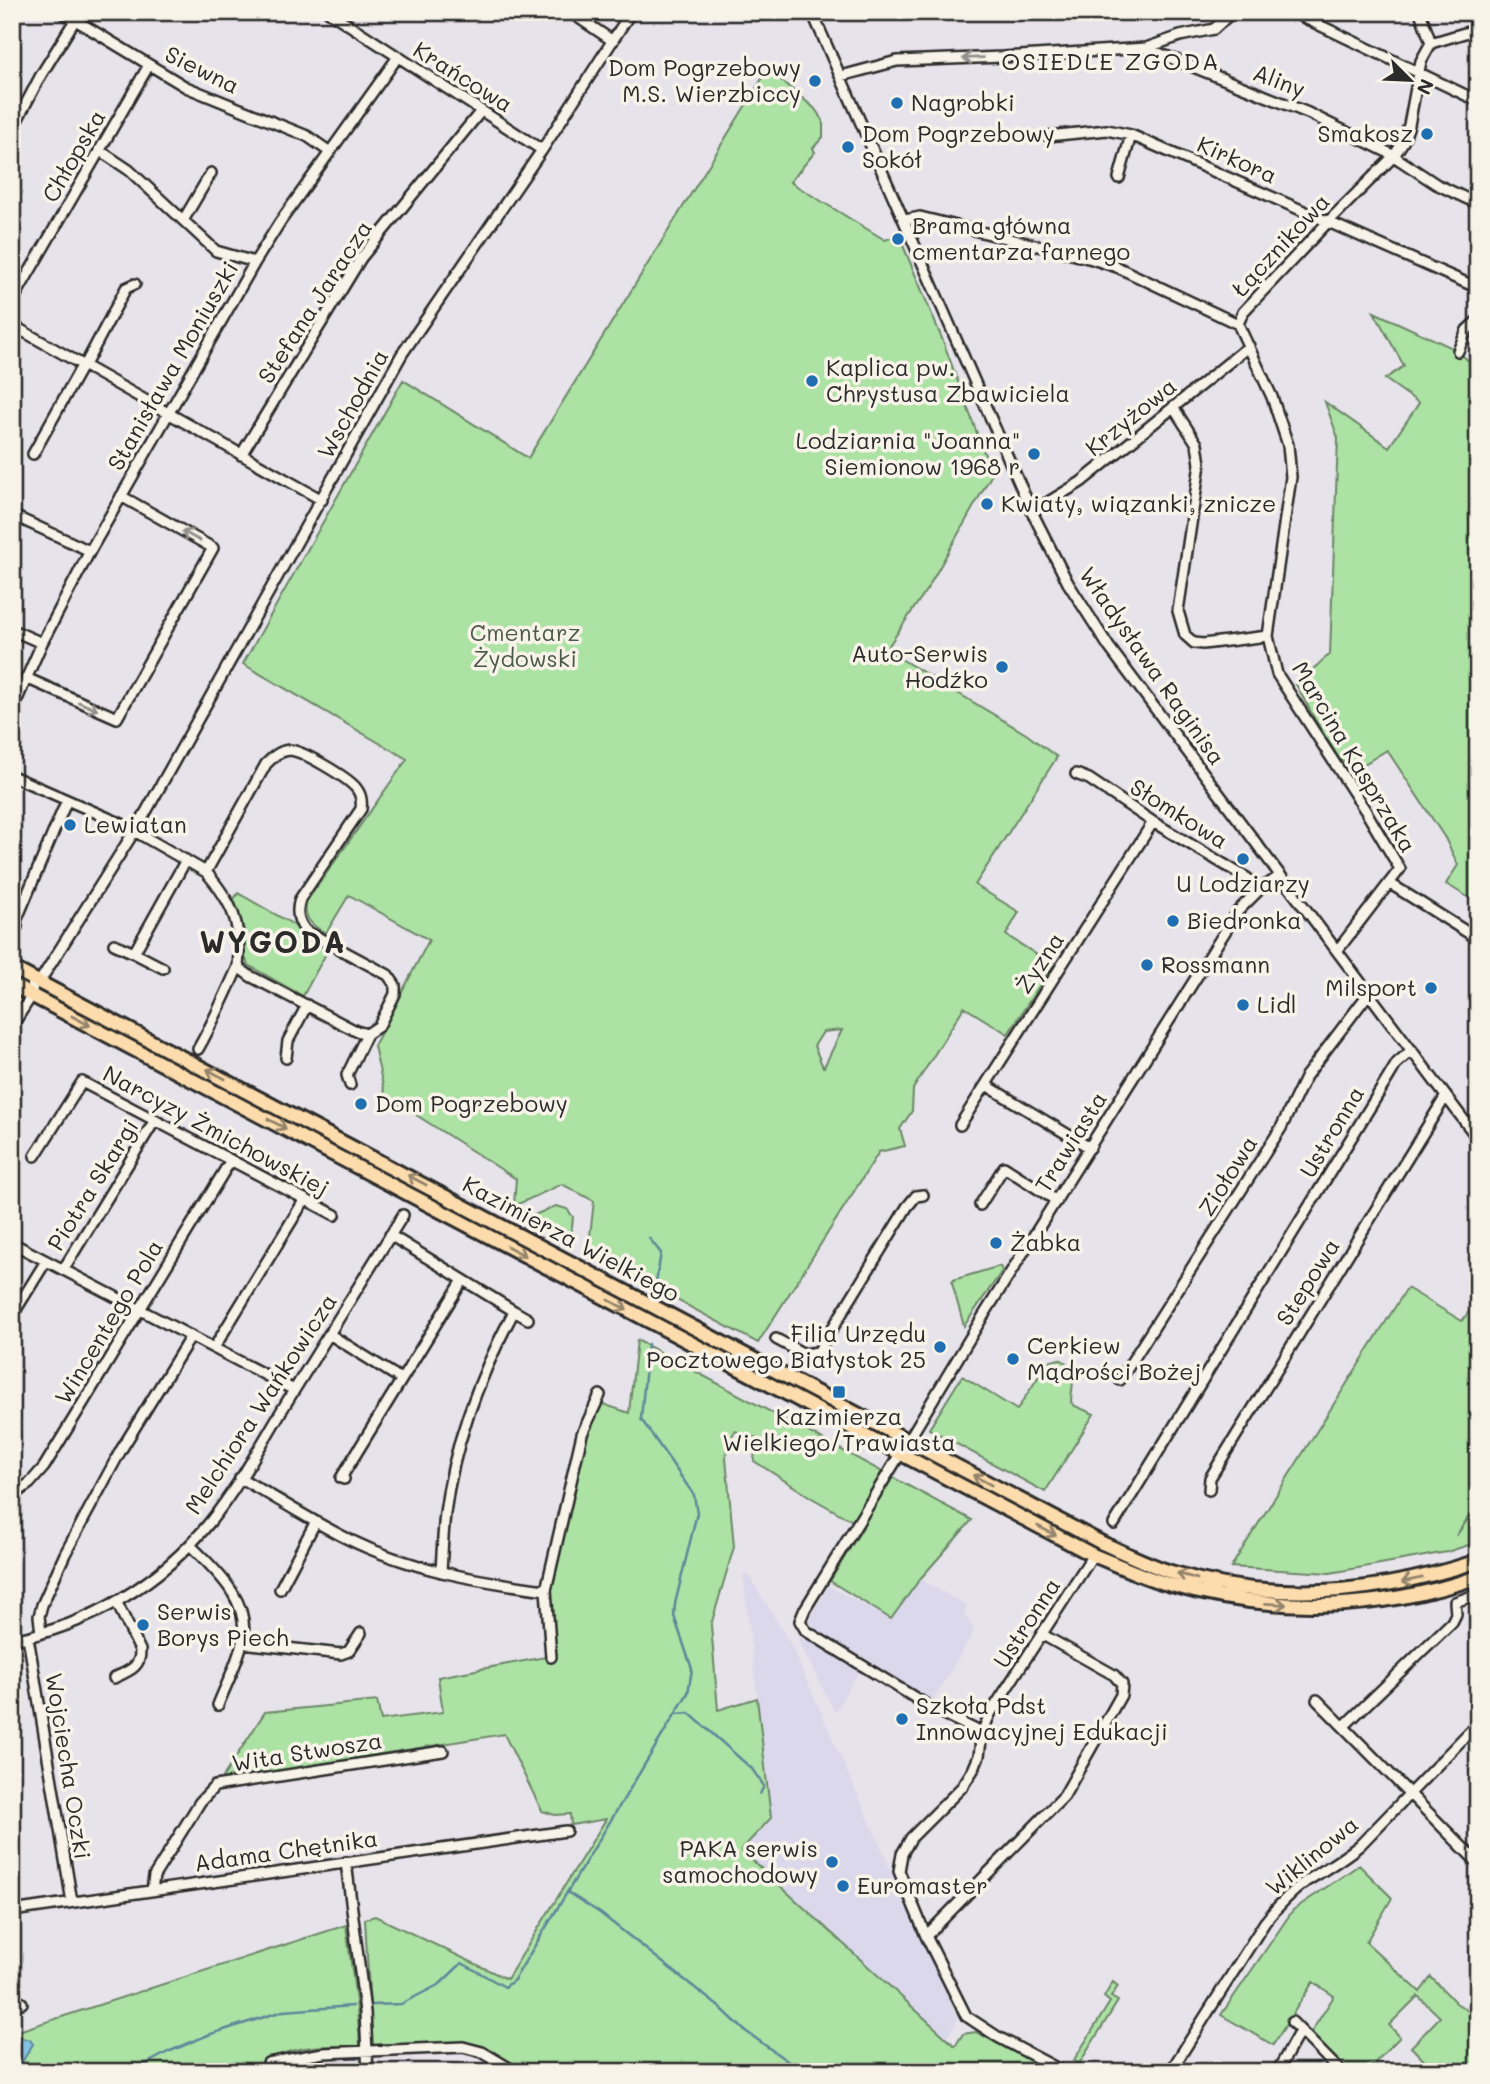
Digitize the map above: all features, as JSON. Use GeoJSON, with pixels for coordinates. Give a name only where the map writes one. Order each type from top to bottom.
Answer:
{"type":"FeatureCollection","features":[{"type":"Feature","properties":{"kind":"main road","name":"Kazimierza Wielkiego"},"geometry":{"type":"LineString","coordinates":[[12,968],[138,1032],[1102,1544],[1168,1571],[1217,1584],[1261,1590],[1325,1592],[1392,1584],[1478,1561]]}},
{"type":"Feature","properties":{"kind":"main road","name":"Kazimierza Wielkiego"},"geometry":{"type":"LineString","coordinates":[[12,985],[1093,1555],[1166,1584],[1226,1598],[1273,1604],[1326,1605],[1390,1600],[1478,1577]]}},
{"type":"Feature","properties":{"kind":"main road"},"geometry":{"type":"LineString","coordinates":[[130,1046],[138,1032]]}},
{"type":"Feature","properties":{"kind":"main road"},"geometry":{"type":"LineString","coordinates":[[558,1273],[569,1261]]}},
{"type":"Feature","properties":{"kind":"main road"},"geometry":{"type":"LineString","coordinates":[[802,1402],[799,1398],[801,1393],[809,1389]]}},
{"type":"Feature","properties":{"kind":"street","name":"Siewna"},"geometry":{"type":"LineString","coordinates":[[62,12],[186,87],[307,136],[330,152]]}},
{"type":"Feature","properties":{"kind":"street","name":"Krańcowa"},"geometry":{"type":"LineString","coordinates":[[329,12],[542,149]]}},
{"type":"Feature","properties":{"kind":"street"},"geometry":{"type":"LineString","coordinates":[[570,12],[613,41]]}},
{"type":"Feature","properties":{"kind":"street","name":"Wschodnia"},"geometry":{"type":"LineString","coordinates":[[37,979],[134,831],[402,354],[542,149],[631,12]]}},
{"type":"Feature","properties":{"kind":"street","name":"Władysława Raginisa"},"geometry":{"type":"LineString","coordinates":[[812,12],[1032,512],[1068,583],[1109,647],[1478,1139]]}},
{"type":"Feature","properties":{"kind":"street"},"geometry":{"type":"LineString","coordinates":[[841,76],[892,62],[1146,48],[1180,36],[1214,29],[1232,12]]}},
{"type":"Feature","properties":{"kind":"street"},"geometry":{"type":"LineString","coordinates":[[1292,12],[1478,101]]}},
{"type":"Feature","properties":{"kind":"street"},"geometry":{"type":"LineString","coordinates":[[1420,12],[1431,43],[1478,29]]}},
{"type":"Feature","properties":{"kind":"street"},"geometry":{"type":"LineString","coordinates":[[12,130],[41,75],[75,20]]}},
{"type":"Feature","properties":{"kind":"street","name":"Łącznikowa"},"geometry":{"type":"LineString","coordinates":[[905,220],[920,217],[1092,259],[1117,267],[1238,324],[1243,312],[1394,156],[1409,125],[1422,61],[1431,43]]}},
{"type":"Feature","properties":{"kind":"street","name":"Aliny"},"geometry":{"type":"LineString","coordinates":[[1146,48],[1308,113],[1394,156],[1436,184],[1478,204]]}},
{"type":"Feature","properties":{"kind":"street","name":"Stanisława Moniuszki"},"geometry":{"type":"LineString","coordinates":[[12,711],[42,643],[90,551],[255,261],[279,222],[397,58]]}},
{"type":"Feature","properties":{"kind":"street","name":"Chłopska"},"geometry":{"type":"LineString","coordinates":[[12,302],[149,65]]}},
{"type":"Feature","properties":{"kind":"street","name":"Stefana Jaracza"},"geometry":{"type":"LineString","coordinates":[[241,455],[361,258],[481,111]]}},
{"type":"Feature","properties":{"kind":"street","name":"Kirkora"},"geometry":{"type":"LineString","coordinates":[[1048,136],[1107,130],[1130,135],[1478,288]]}},
{"type":"Feature","properties":{"kind":"street"},"geometry":{"type":"LineString","coordinates":[[1119,178],[1130,135]]}},
{"type":"Feature","properties":{"kind":"street"},"geometry":{"type":"LineString","coordinates":[[99,150],[129,170],[216,251],[255,261]]}},
{"type":"Feature","properties":{"kind":"street"},"geometry":{"type":"LineString","coordinates":[[184,219],[211,173]]}},
{"type":"Feature","properties":{"kind":"street"},"geometry":{"type":"LineString","coordinates":[[33,454],[126,288],[135,284]]}},
{"type":"Feature","properties":{"kind":"street"},"geometry":{"type":"LineString","coordinates":[[1458,351],[1467,330],[1478,320]]}},
{"type":"Feature","properties":{"kind":"street","name":"Marcina Kasprzaka"},"geometry":{"type":"LineString","coordinates":[[1238,324],[1282,422],[1288,445],[1291,477],[1268,636],[1277,674],[1366,810],[1400,869],[1337,951]]}},
{"type":"Feature","properties":{"kind":"street"},"geometry":{"type":"LineString","coordinates":[[12,325],[322,500]]}},
{"type":"Feature","properties":{"kind":"street","name":"Krzyżowa"},"geometry":{"type":"LineString","coordinates":[[1032,512],[1081,482],[1249,346]]}},
{"type":"Feature","properties":{"kind":"street"},"geometry":{"type":"LineString","coordinates":[[1173,407],[1197,444],[1200,464],[1178,611],[1185,635],[1194,643],[1203,644],[1268,636]]}},
{"type":"Feature","properties":{"kind":"street"},"geometry":{"type":"LineString","coordinates":[[26,678],[117,718],[213,548],[121,496]]}},
{"type":"Feature","properties":{"kind":"street"},"geometry":{"type":"LineString","coordinates":[[12,514],[90,551]]}},
{"type":"Feature","properties":{"kind":"street"},"geometry":{"type":"LineString","coordinates":[[12,630],[42,643]]}},
{"type":"Feature","properties":{"kind":"street"},"geometry":{"type":"LineString","coordinates":[[206,872],[266,764],[278,753],[293,750],[304,754],[356,788],[360,795],[361,809],[300,899],[297,912],[306,931],[387,975],[395,985],[395,994],[385,1017],[367,1034],[348,1075],[350,1085]]}},
{"type":"Feature","properties":{"kind":"street","name":"Słomkowa"},"geometry":{"type":"LineString","coordinates":[[1076,774],[1089,779],[1153,822],[1247,878],[1259,890]]}},
{"type":"Feature","properties":{"kind":"street"},"geometry":{"type":"LineString","coordinates":[[12,776],[134,831],[186,860],[206,872],[225,895],[238,930],[238,967],[212,1018],[211,1029],[198,1049]]}},
{"type":"Feature","properties":{"kind":"street"},"geometry":{"type":"LineString","coordinates":[[17,927],[16,921],[67,800]]}},
{"type":"Feature","properties":{"kind":"street","name":"Żyzna"},"geometry":{"type":"LineString","coordinates":[[960,1125],[1153,822]]}},
{"type":"Feature","properties":{"kind":"street"},"geometry":{"type":"LineString","coordinates":[[134,953],[186,860]]}},
{"type":"Feature","properties":{"kind":"street","name":"Trawiasta"},"geometry":{"type":"LineString","coordinates":[[908,1441],[1238,911],[1259,890],[1280,876]]}},
{"type":"Feature","properties":{"kind":"street"},"geometry":{"type":"LineString","coordinates":[[1389,883],[1478,939]]}},
{"type":"Feature","properties":{"kind":"street"},"geometry":{"type":"LineString","coordinates":[[114,944],[163,968]]}},
{"type":"Feature","properties":{"kind":"street"},"geometry":{"type":"LineString","coordinates":[[238,967],[250,976],[356,1031],[367,1034]]}},
{"type":"Feature","properties":{"kind":"street"},"geometry":{"type":"LineString","coordinates":[[12,1026],[32,995],[37,979]]}},
{"type":"Feature","properties":{"kind":"street","name":"Ziołowa"},"geometry":{"type":"LineString","coordinates":[[1120,1380],[1281,1128],[1306,1076],[1369,993]]}},
{"type":"Feature","properties":{"kind":"street"},"geometry":{"type":"LineString","coordinates":[[286,1058],[288,1041],[307,1005]]}},
{"type":"Feature","properties":{"kind":"street","name":"Ustronna"},"geometry":{"type":"LineString","coordinates":[[1114,1524],[1388,1077],[1397,1063],[1412,1050]]}},
{"type":"Feature","properties":{"kind":"street","name":"Narcyzy Żmichowskiej"},"geometry":{"type":"LineString","coordinates":[[35,1156],[82,1082],[335,1214]]}},
{"type":"Feature","properties":{"kind":"street"},"geometry":{"type":"LineString","coordinates":[[986,1084],[1090,1149]]}},
{"type":"Feature","properties":{"kind":"street","name":"Stepowa"},"geometry":{"type":"LineString","coordinates":[[1209,1490],[1209,1478],[1446,1096]]}},
{"type":"Feature","properties":{"kind":"street","name":"Piotra Skargi"},"geometry":{"type":"LineString","coordinates":[[63,1270],[155,1120]]}},
{"type":"Feature","properties":{"kind":"street","name":"Wincentego Pola"},"geometry":{"type":"LineString","coordinates":[[12,1496],[30,1483],[44,1467],[231,1160]]}},
{"type":"Feature","properties":{"kind":"street"},"geometry":{"type":"LineString","coordinates":[[980,1205],[1004,1167],[1057,1200]]}},
{"type":"Feature","properties":{"kind":"street"},"geometry":{"type":"LineString","coordinates":[[776,1339],[804,1354],[818,1352],[907,1207],[916,1196],[922,1195]]}},
{"type":"Feature","properties":{"kind":"street"},"geometry":{"type":"LineString","coordinates":[[214,1348],[305,1199]]}},
{"type":"Feature","properties":{"kind":"street","name":"Melchiora Wańkowicza"},"geometry":{"type":"LineString","coordinates":[[12,1640],[60,1628],[117,1603],[155,1576],[190,1545],[210,1522],[240,1478],[403,1215]]}},
{"type":"Feature","properties":{"kind":"street"},"geometry":{"type":"LineString","coordinates":[[390,1235],[528,1319]]}},
{"type":"Feature","properties":{"kind":"street"},"geometry":{"type":"LineString","coordinates":[[12,1243],[294,1390]]}},
{"type":"Feature","properties":{"kind":"street"},"geometry":{"type":"LineString","coordinates":[[12,1316],[46,1261]]}},
{"type":"Feature","properties":{"kind":"street"},"geometry":{"type":"LineString","coordinates":[[344,1479],[341,1478],[463,1280]]}},
{"type":"Feature","properties":{"kind":"street"},"geometry":{"type":"LineString","coordinates":[[441,1573],[445,1514],[456,1454],[482,1376],[514,1311]]}},
{"type":"Feature","properties":{"kind":"street"},"geometry":{"type":"LineString","coordinates":[[329,1334],[401,1379]]}},
{"type":"Feature","properties":{"kind":"street"},"geometry":{"type":"LineString","coordinates":[[41,1633],[39,1616],[42,1605],[65,1554],[121,1450],[191,1336]]}},
{"type":"Feature","properties":{"kind":"street"},"geometry":{"type":"LineString","coordinates":[[551,1657],[547,1590],[582,1434],[600,1395]]}},
{"type":"Feature","properties":{"kind":"street"},"geometry":{"type":"LineString","coordinates":[[900,1454],[800,1621],[806,1631],[935,1710],[982,1733]]}},
{"type":"Feature","properties":{"kind":"street"},"geometry":{"type":"LineString","coordinates":[[240,1478],[315,1523],[377,1552],[441,1573],[547,1590]]}},
{"type":"Feature","properties":{"kind":"street"},"geometry":{"type":"LineString","coordinates":[[280,1589],[315,1523]]}},
{"type":"Feature","properties":{"kind":"street"},"geometry":{"type":"LineString","coordinates":[[190,1545],[226,1581],[236,1595],[243,1621],[242,1643],[218,1705]]}},
{"type":"Feature","properties":{"kind":"street","name":"Ustronna"},"geometry":{"type":"LineString","coordinates":[[1064,2072],[966,2016],[902,1882],[900,1862],[911,1839],[962,1787],[979,1756],[982,1733],[990,1714],[1093,1555]]}},
{"type":"Feature","properties":{"kind":"street"},"geometry":{"type":"LineString","coordinates":[[1343,1726],[1452,1622],[1456,1614],[1455,1602],[1478,1594]]}},
{"type":"Feature","properties":{"kind":"street"},"geometry":{"type":"LineString","coordinates":[[114,1678],[135,1668],[140,1659],[140,1650],[117,1603]]}},
{"type":"Feature","properties":{"kind":"street"},"geometry":{"type":"LineString","coordinates":[[242,1643],[341,1654],[349,1651],[361,1633]]}},
{"type":"Feature","properties":{"kind":"street"},"geometry":{"type":"LineString","coordinates":[[926,1936],[1064,1796],[1121,1695],[1122,1684],[1114,1675],[1043,1635]]}},
{"type":"Feature","properties":{"kind":"street","name":"Wojciecha Oczki"},"geometry":{"type":"LineString","coordinates":[[28,1637],[72,1902]]}},
{"type":"Feature","properties":{"kind":"street"},"geometry":{"type":"LineString","coordinates":[[1317,1700],[1478,1863]]}},
{"type":"Feature","properties":{"kind":"street","name":"Wiklinowa"},"geometry":{"type":"LineString","coordinates":[[1170,2072],[1265,1922],[1278,1906],[1305,1882],[1346,1857],[1360,1845],[1476,1729]]}},
{"type":"Feature","properties":{"kind":"street","name":"Wita Stwosza"},"geometry":{"type":"LineString","coordinates":[[152,1890],[154,1876],[200,1802],[215,1786],[443,1751]]}},
{"type":"Feature","properties":{"kind":"street","name":"Adama Chętnika"},"geometry":{"type":"LineString","coordinates":[[12,1911],[566,1831]]}},
{"type":"Feature","properties":{"kind":"street"},"geometry":{"type":"LineString","coordinates":[[346,1862],[365,2012],[368,2072]]}},
{"type":"Feature","properties":{"kind":"street"},"geometry":{"type":"LineString","coordinates":[[12,1997],[22,2003]]}},
{"type":"Feature","properties":{"kind":"street"},"geometry":{"type":"LineString","coordinates":[[1293,2022],[1341,2072]]}},
{"type":"Feature","properties":{"kind":"street"},"geometry":{"type":"LineString","coordinates":[[1277,2072],[1300,2031]]}},
{"type":"Feature","properties":{"kind":"street"},"geometry":{"type":"LineString","coordinates":[[268,2063],[323,2053],[463,2047],[482,2052],[516,2072]]}},
{"type":"Feature","properties":{"kind":"shaded area"},"geometry":{"type":"Polygon","coordinates":[[[743,1575],[749,1576],[790,1643],[958,2019],[946,2039],[741,1850],[771,1818],[743,1575]]]}},
{"type":"Feature","properties":{"kind":"shaded area"},"geometry":{"type":"Polygon","coordinates":[[[920,1579],[967,1606],[964,1614],[974,1631],[933,1701],[811,1627],[810,1617],[828,1586],[891,1619],[920,1579]]]}},
{"type":"Feature","properties":{"kind":"shaded area"},"geometry":{"type":"Polygon","coordinates":[[[800,1636],[861,1671],[835,1713],[798,1640],[800,1636]]]}},
{"type":"Feature","properties":{"kind":"green space","name":"Cmentarz Żydowski"},"geometry":{"type":"Polygon","coordinates":[[[768,69],[814,108],[823,120],[823,137],[813,148],[815,152],[790,182],[885,240],[893,237],[902,243],[943,341],[992,474],[929,586],[886,650],[1026,734],[1057,757],[975,885],[1019,912],[1006,935],[1053,965],[1008,1034],[964,1007],[913,1089],[912,1111],[900,1129],[905,1146],[879,1152],[758,1343],[584,1251],[590,1235],[594,1201],[562,1184],[514,1206],[516,1179],[385,1095],[374,1046],[429,940],[349,895],[326,933],[307,917],[307,901],[407,759],[243,664],[403,380],[528,458],[768,69]],[[842,1030],[823,1032],[814,1046],[824,1067],[842,1030]]]}},
{"type":"Feature","properties":{"kind":"green space"},"geometry":{"type":"Polygon","coordinates":[[[1374,312],[1455,349],[1478,369],[1478,903],[1446,884],[1458,865],[1445,838],[1387,750],[1356,769],[1351,760],[1340,760],[1296,684],[1330,654],[1338,438],[1325,402],[1389,447],[1419,403],[1385,379],[1404,366],[1374,312]]]}},
{"type":"Feature","properties":{"kind":"green space"},"geometry":{"type":"Polygon","coordinates":[[[238,893],[294,925],[304,937],[328,950],[303,996],[248,965],[244,931],[234,899],[238,893]]]}},
{"type":"Feature","properties":{"kind":"green space"},"geometry":{"type":"Polygon","coordinates":[[[556,1206],[567,1209],[573,1217],[573,1245],[520,1217],[532,1216],[556,1206]]]}},
{"type":"Feature","properties":{"kind":"green space"},"geometry":{"type":"Polygon","coordinates":[[[1000,1266],[1002,1271],[964,1326],[953,1280],[1000,1266]]]}},
{"type":"Feature","properties":{"kind":"green space"},"geometry":{"type":"Polygon","coordinates":[[[1407,1288],[1462,1321],[1478,1299],[1478,1502],[1456,1536],[1478,1505],[1478,1542],[1447,1552],[1330,1573],[1231,1567],[1407,1288]]]}},
{"type":"Feature","properties":{"kind":"green space"},"geometry":{"type":"Polygon","coordinates":[[[637,1340],[972,1520],[920,1579],[891,1619],[830,1581],[863,1527],[754,1461],[756,1438],[735,1431],[727,1447],[726,1458],[734,1547],[711,1625],[718,1710],[757,1698],[771,1818],[741,1850],[955,2046],[963,2034],[976,2032],[1052,2072],[516,2072],[482,2052],[394,2050],[390,2044],[372,2045],[365,1919],[375,1916],[507,1979],[606,1819],[571,1825],[570,1814],[555,1815],[542,1811],[504,1734],[221,1780],[265,1712],[377,1701],[381,1720],[443,1712],[438,1677],[551,1656],[546,1590],[582,1434],[597,1402],[629,1413],[637,1340]]]}},
{"type":"Feature","properties":{"kind":"green space"},"geometry":{"type":"Polygon","coordinates":[[[1059,1359],[1066,1362],[1072,1372],[1071,1402],[1094,1414],[1045,1492],[929,1429],[962,1376],[1017,1410],[1048,1362],[1059,1359]]]}},
{"type":"Feature","properties":{"kind":"green space"},"geometry":{"type":"Polygon","coordinates":[[[1359,1865],[1392,1898],[1366,1942],[1420,1992],[1431,1977],[1456,2003],[1478,2017],[1478,2072],[1435,2072],[1411,2047],[1440,2017],[1418,1996],[1389,2025],[1400,2037],[1366,2072],[1350,2072],[1310,2034],[1334,1996],[1313,1982],[1273,2045],[1221,2015],[1293,1910],[1359,1865]]]}},
{"type":"Feature","properties":{"kind":"green space"},"geometry":{"type":"Polygon","coordinates":[[[346,1925],[360,2046],[320,2046],[290,2051],[244,2072],[12,2072],[12,2033],[346,1925]]]}},
{"type":"Feature","properties":{"kind":"green space"},"geometry":{"type":"Polygon","coordinates":[[[1113,1982],[1118,1986],[1111,1997],[1118,2001],[1079,2064],[1074,2060],[1110,2002],[1104,1997],[1113,1982]]]}},
{"type":"Feature","properties":{"kind":"water"},"geometry":{"type":"Polygon","coordinates":[[[18,2037],[30,2040],[33,2044],[19,2064],[12,2061],[12,2041],[18,2037]]]}},
{"type":"Feature","properties":{"kind":"waterway"},"geometry":{"type":"LineString","coordinates":[[649,1238],[661,1253],[656,1283]]}},
{"type":"Feature","properties":{"kind":"waterway"},"geometry":{"type":"LineString","coordinates":[[372,2005],[401,2004],[440,1984],[462,1963],[505,1987],[514,1980],[688,1693],[692,1669],[674,1616],[697,1513],[694,1495],[641,1419],[648,1344]]}},
{"type":"Feature","properties":{"kind":"waterway"},"geometry":{"type":"LineString","coordinates":[[675,1714],[689,1713],[752,1769],[764,1786],[760,1794]]}},
{"type":"Feature","properties":{"kind":"waterway"},"geometry":{"type":"LineString","coordinates":[[567,1892],[600,1913],[723,2010],[744,2030],[797,2068],[794,2072]]}},
{"type":"Feature","properties":{"kind":"waterway"},"geometry":{"type":"LineString","coordinates":[[131,2072],[208,2035],[283,2011],[353,2006]]}},
{"type":"Feature","properties":{"kind":"place","name":"Dom Pogrzebowy M.S. Wierzbiccy"},"geometry":{"type":"Point","coordinates":[815,81]}},
{"type":"Feature","properties":{"kind":"place","name":"Nagrobki"},"geometry":{"type":"Point","coordinates":[897,103]}},
{"type":"Feature","properties":{"kind":"place","name":"Smakosz"},"geometry":{"type":"Point","coordinates":[1427,134]}},
{"type":"Feature","properties":{"kind":"place","name":"Dom Pogrzebowy Sokół"},"geometry":{"type":"Point","coordinates":[848,147]}},
{"type":"Feature","properties":{"kind":"place","name":"Brama główna cmentarza farnego"},"geometry":{"type":"Point","coordinates":[898,239]}},
{"type":"Feature","properties":{"kind":"place","name":"Kaplica pw. Chrystusa Zbawiciela"},"geometry":{"type":"Point","coordinates":[812,381]}},
{"type":"Feature","properties":{"kind":"place","name":"Lodziarnia \"Joanna\" Siemionow 1968 r"},"geometry":{"type":"Point","coordinates":[1034,454]}},
{"type":"Feature","properties":{"kind":"place","name":"Kwiaty, wiązanki, znicze"},"geometry":{"type":"Point","coordinates":[987,504]}},
{"type":"Feature","properties":{"kind":"place","name":"Auto-Serwis Hodźko"},"geometry":{"type":"Point","coordinates":[1002,667]}},
{"type":"Feature","properties":{"kind":"place","name":"Lewiatan"},"geometry":{"type":"Point","coordinates":[70,825]}},
{"type":"Feature","properties":{"kind":"place","name":"U Lodziarzy"},"geometry":{"type":"Point","coordinates":[1243,859]}},
{"type":"Feature","properties":{"kind":"place","name":"Biedronka"},"geometry":{"type":"Point","coordinates":[1173,921]}},
{"type":"Feature","properties":{"kind":"place","name":"Rossmann"},"geometry":{"type":"Point","coordinates":[1147,965]}},
{"type":"Feature","properties":{"kind":"place","name":"Milsport"},"geometry":{"type":"Point","coordinates":[1431,988]}},
{"type":"Feature","properties":{"kind":"place","name":"Lidl"},"geometry":{"type":"Point","coordinates":[1243,1005]}},
{"type":"Feature","properties":{"kind":"place","name":"Dom Pogrzebowy"},"geometry":{"type":"Point","coordinates":[361,1104]}},
{"type":"Feature","properties":{"kind":"place","name":"Żabka"},"geometry":{"type":"Point","coordinates":[996,1243]}},
{"type":"Feature","properties":{"kind":"place","name":"Filia Urzędu Pocztowego Białystok 25"},"geometry":{"type":"Point","coordinates":[940,1347]}},
{"type":"Feature","properties":{"kind":"place","name":"Cerkiew Mądrości Bożej"},"geometry":{"type":"Point","coordinates":[1013,1359]}},
{"type":"Feature","properties":{"kind":"place","name":"Kazimierza Wielkiego/Trawiasta"},"geometry":{"type":"Point","coordinates":[839,1392]}},
{"type":"Feature","properties":{"kind":"place","name":"Serwis Borys Piech"},"geometry":{"type":"Point","coordinates":[143,1625]}},
{"type":"Feature","properties":{"kind":"place","name":"Szkoła Pdst Innowacyjnej Edukacji"},"geometry":{"type":"Point","coordinates":[902,1719]}},
{"type":"Feature","properties":{"kind":"place","name":"PAKA serwis samochodowy"},"geometry":{"type":"Point","coordinates":[832,1862]}},
{"type":"Feature","properties":{"kind":"place","name":"Euromaster"},"geometry":{"type":"Point","coordinates":[843,1886]}},
{"type":"Feature","properties":{"kind":"district","name":"OSIEDLE ZGODA"},"geometry":{"type":"Point","coordinates":[1111,62]}},
{"type":"Feature","properties":{"kind":"district","name":"WYGODA"},"geometry":{"type":"Point","coordinates":[273,943]}}]}
